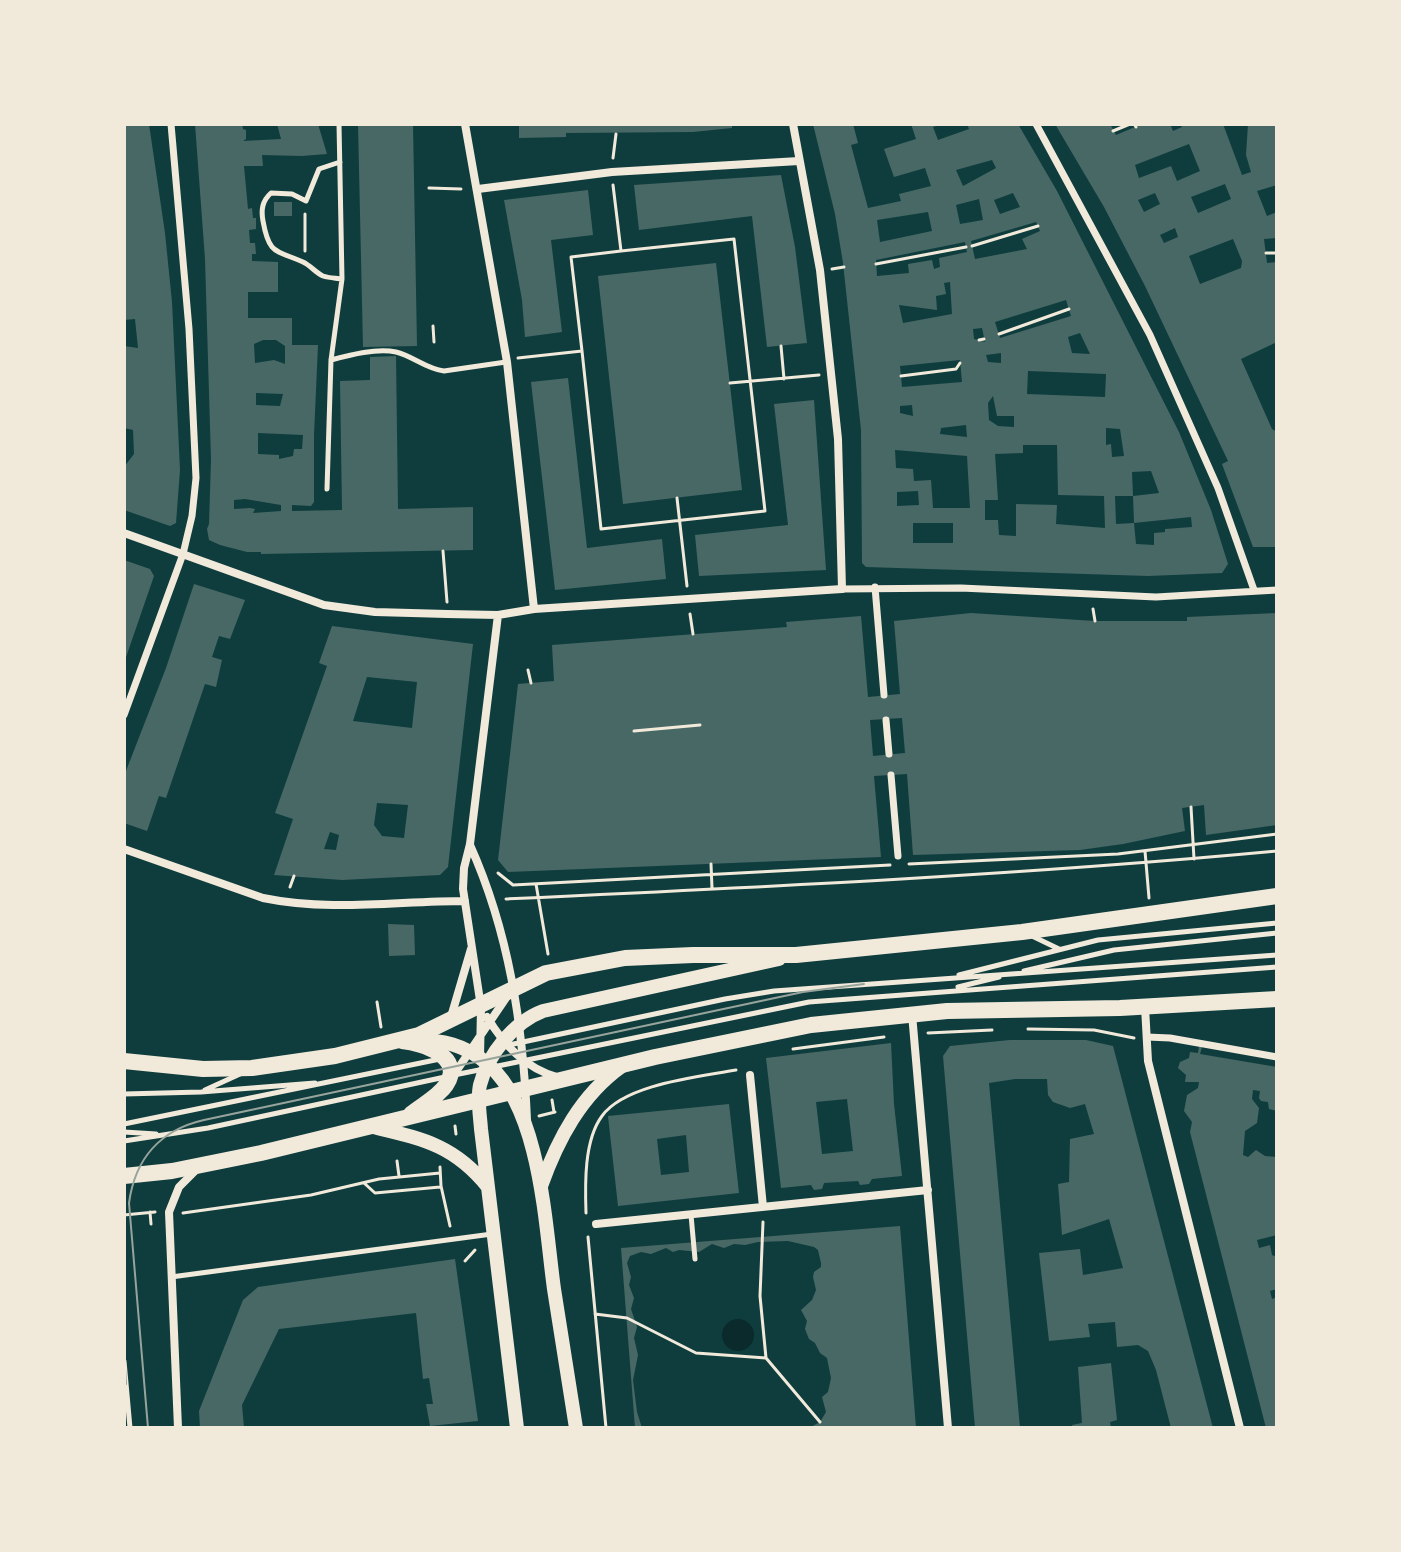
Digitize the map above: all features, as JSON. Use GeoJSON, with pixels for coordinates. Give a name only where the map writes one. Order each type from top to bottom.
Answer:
{"type":"FeatureCollection","features":[{"type":"Feature","properties":{"kind":"main road"},"geometry":{"type":"LineString","coordinates":[[124,1061],[203,1069],[252,1068],[335,1056],[403,1040],[487,1009],[514,988],[555,964],[654,956],[796,955],[1022,932],[1277,896]]}},
{"type":"Feature","properties":{"kind":"main road"},"geometry":{"type":"LineString","coordinates":[[480,1059],[503,1045],[519,1025],[535,1014],[553,1008],[796,955]]}},
{"type":"Feature","properties":{"kind":"main road"},"geometry":{"type":"LineString","coordinates":[[124,1176],[203,1166],[404,1119],[449,1115],[480,1094],[554,1086],[626,1064],[727,1040],[811,1025],[912,1013],[1005,1008],[1145,1007],[1276,999]]}},
{"type":"Feature","properties":{"kind":"main road"},"geometry":{"type":"LineString","coordinates":[[403,1040],[480,1059],[518,1091],[540,1188],[576,1428]]}},
{"type":"Feature","properties":{"kind":"main road"},"geometry":{"type":"LineString","coordinates":[[404,1119],[450,1079],[450,1068],[440,1049]]}},
{"type":"Feature","properties":{"kind":"main road"},"geometry":{"type":"LineString","coordinates":[[480,1059],[488,1188],[517,1428]]}},
{"type":"Feature","properties":{"kind":"main road"},"geometry":{"type":"LineString","coordinates":[[540,1188],[573,1118],[596,1087],[626,1064]]}},
{"type":"Feature","properties":{"kind":"main road"},"geometry":{"type":"LineString","coordinates":[[373,1127],[417,1137],[447,1149],[472,1168],[488,1188]]}},
{"type":"Feature","properties":{"kind":"street"},"geometry":{"type":"LineString","coordinates":[[124,715],[183,554],[192,516],[196,478],[189,329],[171,124]]}},
{"type":"Feature","properties":{"kind":"street"},"geometry":{"type":"LineString","coordinates":[[465,124],[507,362],[534,609]]}},
{"type":"Feature","properties":{"kind":"street"},"geometry":{"type":"LineString","coordinates":[[793,124],[813,221],[838,439],[842,589]]}},
{"type":"Feature","properties":{"kind":"street"},"geometry":{"type":"LineString","coordinates":[[1036,124],[1150,335],[1218,488],[1254,590]]}},
{"type":"Feature","properties":{"kind":"street"},"geometry":{"type":"LineString","coordinates":[[478,189],[612,172],[799,161]]}},
{"type":"Feature","properties":{"kind":"street"},"geometry":{"type":"LineString","coordinates":[[124,533],[324,605],[375,612],[498,615],[534,609],[875,587],[1156,597],[1277,590]]}},
{"type":"Feature","properties":{"kind":"street"},"geometry":{"type":"LineString","coordinates":[[875,587],[884,695]]}},
{"type":"Feature","properties":{"kind":"street"},"geometry":{"type":"LineString","coordinates":[[498,615],[470,844],[464,868],[465,901],[487,1009],[503,1045],[544,1073],[554,1086]]}},
{"type":"Feature","properties":{"kind":"street"},"geometry":{"type":"LineString","coordinates":[[886,720],[889,754]]}},
{"type":"Feature","properties":{"kind":"street"},"geometry":{"type":"LineString","coordinates":[[891,775],[898,856]]}},
{"type":"Feature","properties":{"kind":"street"},"geometry":{"type":"LineString","coordinates":[[470,844],[483,875],[509,961],[523,1061],[518,1091]]}},
{"type":"Feature","properties":{"kind":"street"},"geometry":{"type":"LineString","coordinates":[[124,849],[263,898],[285,902],[337,907],[465,901]]}},
{"type":"Feature","properties":{"kind":"street"},"geometry":{"type":"LineString","coordinates":[[448,1022],[472,945]]}},
{"type":"Feature","properties":{"kind":"street"},"geometry":{"type":"LineString","coordinates":[[1145,1007],[1148,1061],[1240,1428]]}},
{"type":"Feature","properties":{"kind":"street"},"geometry":{"type":"LineString","coordinates":[[450,1079],[480,1059],[481,1034],[487,1009]]}},
{"type":"Feature","properties":{"kind":"street"},"geometry":{"type":"LineString","coordinates":[[481,1034],[487,1009]]}},
{"type":"Feature","properties":{"kind":"street"},"geometry":{"type":"LineString","coordinates":[[912,1013],[948,1428]]}},
{"type":"Feature","properties":{"kind":"street"},"geometry":{"type":"LineString","coordinates":[[1147,1037],[1170,1038],[1277,1057]]}},
{"type":"Feature","properties":{"kind":"street"},"geometry":{"type":"LineString","coordinates":[[750,1075],[763,1207]]}},
{"type":"Feature","properties":{"kind":"street"},"geometry":{"type":"LineString","coordinates":[[178,1428],[169,1212],[179,1187],[203,1166]]}},
{"type":"Feature","properties":{"kind":"street"},"geometry":{"type":"LineString","coordinates":[[592,1224],[928,1190]]}},
{"type":"Feature","properties":{"kind":"lane"},"geometry":{"type":"LineString","coordinates":[[327,489],[331,360],[342,279],[339,124]]}},
{"type":"Feature","properties":{"kind":"lane"},"geometry":{"type":"LineString","coordinates":[[340,162],[319,169],[306,201],[292,194],[271,193],[264,200],[262,214],[265,233],[272,248],[284,257],[305,262],[322,276],[342,279]]}},
{"type":"Feature","properties":{"kind":"lane"},"geometry":{"type":"LineString","coordinates":[[331,360],[352,354],[395,352],[434,370],[444,371],[507,362]]}},
{"type":"Feature","properties":{"kind":"lane"},"geometry":{"type":"LineString","coordinates":[[912,981],[967,973],[1060,949],[1128,936],[1277,923]]}},
{"type":"Feature","properties":{"kind":"lane"},"geometry":{"type":"LineString","coordinates":[[1022,932],[1060,949]]}},
{"type":"Feature","properties":{"kind":"lane"},"geometry":{"type":"LineString","coordinates":[[913,993],[970,985],[1114,950],[1277,933]]}},
{"type":"Feature","properties":{"kind":"lane"},"geometry":{"type":"LineString","coordinates":[[503,1045],[748,995],[1277,955]]}},
{"type":"Feature","properties":{"kind":"lane"},"geometry":{"type":"LineString","coordinates":[[124,1141],[208,1128],[450,1079],[480,1059],[523,1061],[779,1007],[836,999],[1277,967]]}},
{"type":"Feature","properties":{"kind":"lane"},"geometry":{"type":"LineString","coordinates":[[124,1124],[422,1063],[440,1049],[448,1022]]}},
{"type":"Feature","properties":{"kind":"lane"},"geometry":{"type":"LineString","coordinates":[[422,1063],[440,1049]]}},
{"type":"Feature","properties":{"kind":"lane"},"geometry":{"type":"LineString","coordinates":[[201,1092],[252,1068]]}},
{"type":"Feature","properties":{"kind":"lane"},"geometry":{"type":"LineString","coordinates":[[124,1094],[201,1092],[309,1083],[382,1072]]}},
{"type":"Feature","properties":{"kind":"lane"},"geometry":{"type":"LineString","coordinates":[[124,1132],[150,1135],[208,1128]]}},
{"type":"Feature","properties":{"kind":"lane"},"geometry":{"type":"LineString","coordinates":[[691,1214],[695,1259]]}},
{"type":"Feature","properties":{"kind":"lane"},"geometry":{"type":"LineString","coordinates":[[171,1277],[493,1234]]}},
{"type":"Feature","properties":{"kind":"lane"},"geometry":{"type":"LineString","coordinates":[[124,1361],[130,1428]]}},
{"type":"Feature","properties":{"kind":"path"},"geometry":{"type":"LineString","coordinates":[[1113,131],[1133,125]]}},
{"type":"Feature","properties":{"kind":"path"},"geometry":{"type":"LineString","coordinates":[[615,145],[616,134]]}},
{"type":"Feature","properties":{"kind":"path"},"geometry":{"type":"LineString","coordinates":[[612,172],[621,251]]}},
{"type":"Feature","properties":{"kind":"path"},"geometry":{"type":"LineString","coordinates":[[429,188],[478,189]]}},
{"type":"Feature","properties":{"kind":"path"},"geometry":{"type":"LineString","coordinates":[[305,262],[306,201]]}},
{"type":"Feature","properties":{"kind":"path"},"geometry":{"type":"LineString","coordinates":[[972,246],[1038,226]]}},
{"type":"Feature","properties":{"kind":"path"},"geometry":{"type":"LineString","coordinates":[[734,239],[765,511],[601,529],[582,351],[571,257],[734,239]]}},
{"type":"Feature","properties":{"kind":"path"},"geometry":{"type":"LineString","coordinates":[[876,264],[966,247]]}},
{"type":"Feature","properties":{"kind":"path"},"geometry":{"type":"LineString","coordinates":[[1266,253],[1277,253]]}},
{"type":"Feature","properties":{"kind":"path"},"geometry":{"type":"LineString","coordinates":[[829,269],[844,267]]}},
{"type":"Feature","properties":{"kind":"path"},"geometry":{"type":"LineString","coordinates":[[999,334],[1069,309]]}},
{"type":"Feature","properties":{"kind":"path"},"geometry":{"type":"LineString","coordinates":[[433,326],[434,342]]}},
{"type":"Feature","properties":{"kind":"path"},"geometry":{"type":"LineString","coordinates":[[781,346],[784,379]]}},
{"type":"Feature","properties":{"kind":"path"},"geometry":{"type":"LineString","coordinates":[[507,362],[582,351]]}},
{"type":"Feature","properties":{"kind":"path"},"geometry":{"type":"LineString","coordinates":[[901,376],[956,369],[960,363]]}},
{"type":"Feature","properties":{"kind":"path"},"geometry":{"type":"LineString","coordinates":[[730,383],[831,374]]}},
{"type":"Feature","properties":{"kind":"path"},"geometry":{"type":"LineString","coordinates":[[677,498],[686,576]]}},
{"type":"Feature","properties":{"kind":"path"},"geometry":{"type":"LineString","coordinates":[[443,551],[447,614]]}},
{"type":"Feature","properties":{"kind":"path"},"geometry":{"type":"LineString","coordinates":[[1093,606],[1095,621]]}},
{"type":"Feature","properties":{"kind":"path"},"geometry":{"type":"LineString","coordinates":[[528,670],[531,683]]}},
{"type":"Feature","properties":{"kind":"path"},"geometry":{"type":"LineString","coordinates":[[634,731],[700,725]]}},
{"type":"Feature","properties":{"kind":"path"},"geometry":{"type":"LineString","coordinates":[[1191,807],[1194,859]]}},
{"type":"Feature","properties":{"kind":"path"},"geometry":{"type":"LineString","coordinates":[[483,875],[496,872],[513,885],[536,884],[1145,851],[1277,834]]}},
{"type":"Feature","properties":{"kind":"path"},"geometry":{"type":"LineString","coordinates":[[1145,851],[1146,859]]}},
{"type":"Feature","properties":{"kind":"path"},"geometry":{"type":"LineString","coordinates":[[491,900],[1194,859],[1277,851]]}},
{"type":"Feature","properties":{"kind":"path"},"geometry":{"type":"LineString","coordinates":[[711,864],[712,888]]}},
{"type":"Feature","properties":{"kind":"path"},"geometry":{"type":"LineString","coordinates":[[536,884],[555,964]]}},
{"type":"Feature","properties":{"kind":"path"},"geometry":{"type":"LineString","coordinates":[[377,1002],[381,1027]]}},
{"type":"Feature","properties":{"kind":"path"},"geometry":{"type":"LineString","coordinates":[[1023,1029],[1094,1030],[1129,1039],[1147,1037]]}},
{"type":"Feature","properties":{"kind":"path"},"geometry":{"type":"LineString","coordinates":[[913,1033],[993,1030]]}},
{"type":"Feature","properties":{"kind":"path"},"geometry":{"type":"LineString","coordinates":[[780,1050],[884,1037]]}},
{"type":"Feature","properties":{"kind":"path"},"geometry":{"type":"LineString","coordinates":[[587,1216],[585,1170],[596,1127],[603,1114],[638,1092],[684,1079],[738,1070],[744,1064]]}},
{"type":"Feature","properties":{"kind":"path"},"geometry":{"type":"LineString","coordinates":[[543,1115],[554,1112],[554,1086]]}},
{"type":"Feature","properties":{"kind":"path"},"geometry":{"type":"LineString","coordinates":[[449,1115],[456,1134]]}},
{"type":"Feature","properties":{"kind":"path"},"geometry":{"type":"LineString","coordinates":[[397,1161],[399,1176]]}},
{"type":"Feature","properties":{"kind":"path"},"geometry":{"type":"LineString","coordinates":[[182,1213],[311,1195],[399,1176],[440,1173],[451,1229]]}},
{"type":"Feature","properties":{"kind":"path"},"geometry":{"type":"LineString","coordinates":[[364,1183],[375,1193],[441,1186]]}},
{"type":"Feature","properties":{"kind":"path"},"geometry":{"type":"LineString","coordinates":[[763,1207],[760,1296],[766,1358],[820,1422]]}},
{"type":"Feature","properties":{"kind":"path"},"geometry":{"type":"LineString","coordinates":[[150,1212],[151,1224]]}},
{"type":"Feature","properties":{"kind":"path"},"geometry":{"type":"LineString","coordinates":[[124,1215],[156,1212]]}},
{"type":"Feature","properties":{"kind":"path"},"geometry":{"type":"LineString","coordinates":[[592,1224],[595,1314],[606,1428]]}},
{"type":"Feature","properties":{"kind":"path"},"geometry":{"type":"LineString","coordinates":[[595,1314],[627,1318],[696,1353],[766,1358]]}},
{"type":"Feature","properties":{"kind":"water"},"geometry":{"type":"Polygon","coordinates":[[[738,1319],[750,1323],[754,1335],[750,1347],[738,1351],[726,1347],[722,1335],[726,1323],[738,1319]]]}},
{"type":"Feature","properties":{"kind":"building"},"geometry":{"type":"Polygon","coordinates":[[[124,124],[149,124],[165,233],[172,302],[180,470],[176,523],[170,526],[124,510],[124,467],[134,454],[133,430],[124,428],[124,346],[138,348],[135,319],[124,320],[124,124]]]}},
{"type":"Feature","properties":{"kind":"building"},"geometry":{"type":"Polygon","coordinates":[[[195,124],[242,124],[246,130],[243,141],[281,139],[277,124],[318,124],[327,154],[262,155],[263,166],[244,166],[248,209],[252,208],[253,218],[256,218],[256,229],[249,230],[250,243],[255,243],[256,254],[252,254],[252,261],[278,262],[278,292],[248,292],[248,318],[292,318],[292,345],[318,345],[314,502],[311,506],[292,505],[292,511],[342,510],[340,381],[370,380],[370,357],[396,356],[398,509],[473,507],[473,550],[261,554],[209,540],[211,460],[205,259],[195,124]],[[276,340],[254,344],[255,363],[274,360],[285,364],[285,346],[276,340]],[[256,393],[256,405],[280,406],[283,394],[256,393]],[[258,433],[258,454],[279,455],[279,459],[293,456],[294,449],[302,449],[303,435],[258,433]],[[234,500],[234,509],[255,509],[253,513],[281,511],[281,505],[234,500]]]}},
{"type":"Feature","properties":{"kind":"building"},"geometry":{"type":"Polygon","coordinates":[[[358,124],[413,124],[417,346],[363,347],[358,124]]]}},
{"type":"Feature","properties":{"kind":"building"},"geometry":{"type":"Polygon","coordinates":[[[519,124],[732,124],[732,128],[693,132],[566,133],[566,137],[519,138],[519,124]]]}},
{"type":"Feature","properties":{"kind":"building"},"geometry":{"type":"Polygon","coordinates":[[[813,124],[853,124],[858,143],[851,145],[868,208],[901,201],[899,194],[931,186],[925,168],[894,177],[884,149],[916,139],[911,124],[942,124],[933,127],[938,140],[969,129],[967,124],[1018,124],[1057,191],[1179,432],[1211,510],[1228,564],[1222,573],[1148,576],[866,567],[862,563],[861,430],[835,214],[813,124]],[[992,160],[956,170],[963,186],[996,168],[992,160]],[[1013,193],[994,200],[1000,214],[1020,207],[1013,193]],[[979,199],[956,205],[960,224],[983,220],[979,199]],[[928,212],[877,220],[880,242],[932,231],[928,212]],[[1036,222],[971,241],[975,259],[1027,249],[1022,239],[1040,231],[1036,222]],[[965,242],[876,260],[877,276],[909,273],[908,264],[932,260],[934,269],[940,267],[939,258],[967,252],[965,242]],[[950,282],[944,283],[946,294],[936,296],[937,310],[899,305],[903,323],[952,314],[950,282]],[[1066,300],[995,322],[1000,338],[1071,316],[1066,300]],[[982,328],[973,329],[974,339],[985,342],[982,328]],[[1080,333],[1068,337],[1072,353],[1090,354],[1080,333]],[[1001,353],[986,355],[988,362],[1001,363],[1001,353]],[[960,360],[900,366],[902,387],[962,382],[960,360]],[[1028,371],[1027,394],[1105,397],[1106,374],[1028,371]],[[993,396],[988,403],[989,420],[998,426],[1014,427],[1014,416],[997,416],[993,396]],[[912,405],[900,406],[900,413],[913,416],[912,405]],[[966,425],[941,428],[940,434],[967,437],[966,425]],[[1106,428],[1106,445],[1111,444],[1112,457],[1124,456],[1120,429],[1106,428]],[[1023,445],[1023,453],[995,454],[998,500],[985,500],[985,520],[998,520],[999,535],[1016,536],[1016,504],[1057,505],[1056,524],[1105,528],[1104,496],[1058,495],[1057,445],[1023,445]],[[895,450],[896,468],[913,469],[914,481],[931,480],[933,508],[970,508],[967,456],[895,450]],[[1151,471],[1132,472],[1133,496],[1159,493],[1151,471]],[[918,491],[897,492],[897,506],[919,505],[918,491]],[[1115,496],[1116,524],[1134,523],[1133,496],[1115,496]],[[1191,517],[1134,523],[1136,544],[1154,545],[1154,533],[1192,527],[1191,517]],[[913,523],[913,543],[953,543],[953,523],[913,523]]]}},
{"type":"Feature","properties":{"kind":"building"},"geometry":{"type":"Polygon","coordinates":[[[1055,124],[1110,124],[1116,135],[1142,124],[1170,124],[1173,131],[1182,127],[1181,124],[1223,124],[1242,175],[1251,172],[1246,155],[1248,124],[1277,124],[1277,185],[1257,191],[1267,216],[1277,212],[1277,238],[1264,239],[1267,263],[1277,262],[1277,342],[1241,359],[1272,429],[1277,432],[1277,547],[1253,547],[1222,464],[1228,461],[1104,207],[1055,124]],[[1189,144],[1135,165],[1139,178],[1171,166],[1177,181],[1200,171],[1189,144]],[[1225,184],[1191,197],[1198,213],[1231,199],[1225,184]],[[1155,193],[1138,200],[1144,212],[1160,204],[1155,193]],[[1175,228],[1160,235],[1164,243],[1178,237],[1175,228]],[[1233,239],[1189,256],[1200,284],[1241,268],[1242,261],[1233,239]]]}},
{"type":"Feature","properties":{"kind":"building"},"geometry":{"type":"Polygon","coordinates":[[[781,175],[795,247],[807,343],[767,347],[752,216],[639,230],[634,185],[781,175]]]}},
{"type":"Feature","properties":{"kind":"building"},"geometry":{"type":"Polygon","coordinates":[[[588,190],[593,235],[551,240],[562,332],[525,337],[522,300],[504,200],[588,190]]]}},
{"type":"Feature","properties":{"kind":"building"},"geometry":{"type":"Polygon","coordinates":[[[274,202],[292,202],[292,216],[274,216],[274,202]]]}},
{"type":"Feature","properties":{"kind":"building"},"geometry":{"type":"Polygon","coordinates":[[[716,263],[742,490],[623,504],[598,276],[716,263]]]}},
{"type":"Feature","properties":{"kind":"building"},"geometry":{"type":"Polygon","coordinates":[[[568,378],[587,548],[662,539],[666,579],[555,590],[531,382],[568,378]]]}},
{"type":"Feature","properties":{"kind":"building"},"geometry":{"type":"Polygon","coordinates":[[[814,400],[826,570],[699,576],[695,535],[788,525],[774,404],[814,400]]]}},
{"type":"Feature","properties":{"kind":"building"},"geometry":{"type":"Polygon","coordinates":[[[124,560],[150,569],[154,576],[124,663],[124,560]]]}},
{"type":"Feature","properties":{"kind":"building"},"geometry":{"type":"Polygon","coordinates":[[[194,584],[245,600],[230,639],[219,636],[212,657],[222,660],[216,687],[205,684],[166,798],[159,796],[147,831],[124,823],[124,776],[166,668],[194,584]]]}},
{"type":"Feature","properties":{"kind":"building"},"geometry":{"type":"Polygon","coordinates":[[[971,613],[1095,621],[1187,621],[1187,617],[1277,613],[1277,825],[1206,835],[1204,805],[1182,808],[1185,831],[1123,844],[1080,850],[913,855],[907,774],[874,776],[881,857],[508,872],[498,860],[518,684],[554,681],[552,645],[787,627],[786,622],[861,616],[868,697],[900,694],[894,621],[971,613]],[[902,718],[870,720],[873,756],[905,753],[902,718]]]}},
{"type":"Feature","properties":{"kind":"building"},"geometry":{"type":"Polygon","coordinates":[[[332,626],[473,644],[448,867],[440,875],[342,880],[274,875],[293,819],[275,813],[327,666],[319,663],[332,626]],[[367,677],[353,721],[412,728],[417,682],[367,677]],[[377,803],[374,825],[382,836],[404,838],[408,805],[377,803]],[[330,832],[324,849],[336,850],[339,835],[330,832]]]}},
{"type":"Feature","properties":{"kind":"building"},"geometry":{"type":"Polygon","coordinates":[[[388,924],[414,925],[415,955],[389,956],[388,924]]]}},
{"type":"Feature","properties":{"kind":"building"},"geometry":{"type":"Polygon","coordinates":[[[1010,1040],[1086,1040],[1113,1046],[1213,1428],[1171,1428],[1148,1351],[1138,1345],[1117,1347],[1115,1322],[1088,1324],[1090,1337],[1049,1341],[1039,1253],[1080,1249],[1083,1275],[1123,1268],[1109,1219],[1062,1235],[1058,1184],[1069,1182],[1070,1139],[1094,1134],[1085,1104],[1070,1108],[1053,1102],[1048,1095],[1047,1079],[1015,1079],[989,1083],[1020,1428],[975,1428],[943,1056],[950,1046],[1010,1040]]]}},
{"type":"Feature","properties":{"kind":"building"},"geometry":{"type":"Polygon","coordinates":[[[891,1043],[902,1176],[872,1179],[869,1184],[860,1185],[858,1181],[824,1183],[822,1189],[814,1190],[811,1185],[781,1188],[766,1058],[891,1043]],[[847,1099],[816,1102],[822,1154],[853,1151],[847,1099]]]}},
{"type":"Feature","properties":{"kind":"building"},"geometry":{"type":"Polygon","coordinates":[[[1199,1046],[1202,1047],[1200,1054],[1277,1067],[1277,1111],[1269,1109],[1268,1102],[1261,1101],[1260,1091],[1253,1090],[1252,1099],[1259,1108],[1257,1123],[1245,1131],[1243,1155],[1248,1157],[1256,1150],[1265,1156],[1277,1157],[1277,1235],[1257,1240],[1259,1248],[1270,1245],[1272,1255],[1277,1257],[1277,1289],[1270,1291],[1272,1299],[1277,1297],[1277,1428],[1266,1428],[1190,1132],[1192,1122],[1184,1111],[1187,1095],[1198,1088],[1199,1082],[1185,1082],[1186,1075],[1178,1068],[1180,1062],[1189,1058],[1190,1052],[1198,1053],[1199,1046]]]}},
{"type":"Feature","properties":{"kind":"building"},"geometry":{"type":"Polygon","coordinates":[[[729,1104],[739,1193],[618,1206],[608,1116],[729,1104]],[[686,1135],[657,1139],[661,1175],[689,1172],[686,1135]]]}},
{"type":"Feature","properties":{"kind":"building"},"geometry":{"type":"Polygon","coordinates":[[[900,1226],[916,1428],[809,1428],[820,1422],[826,1412],[822,1397],[828,1392],[831,1378],[827,1358],[809,1339],[805,1329],[807,1321],[801,1310],[812,1300],[816,1290],[814,1272],[821,1267],[821,1263],[818,1250],[814,1247],[788,1241],[734,1244],[724,1248],[712,1244],[699,1252],[673,1252],[666,1248],[651,1254],[641,1252],[630,1256],[627,1263],[634,1298],[631,1309],[637,1327],[634,1338],[638,1355],[633,1380],[642,1428],[635,1428],[621,1248],[900,1226]]]}},
{"type":"Feature","properties":{"kind":"building"},"geometry":{"type":"Polygon","coordinates":[[[455,1259],[478,1421],[430,1426],[426,1404],[433,1404],[429,1378],[423,1379],[416,1313],[279,1329],[242,1405],[244,1428],[200,1428],[199,1411],[243,1300],[258,1287],[455,1259]]]}},
{"type":"Feature","properties":{"kind":"building"},"geometry":{"type":"Polygon","coordinates":[[[1111,1363],[1117,1420],[1110,1422],[1111,1428],[1073,1428],[1072,1425],[1082,1423],[1078,1367],[1111,1363]]]}},
{"type":"Feature","properties":{"kind":"tram line"},"geometry":{"type":"LineString","coordinates":[[148,1428],[129,1203],[132,1187],[144,1160],[152,1149],[175,1131],[204,1120],[803,992],[864,984]]}},
{"type":"Feature","properties":{"kind":"tram line"},"geometry":{"type":"LineString","coordinates":[[124,1352],[126,1384]]}}]}
